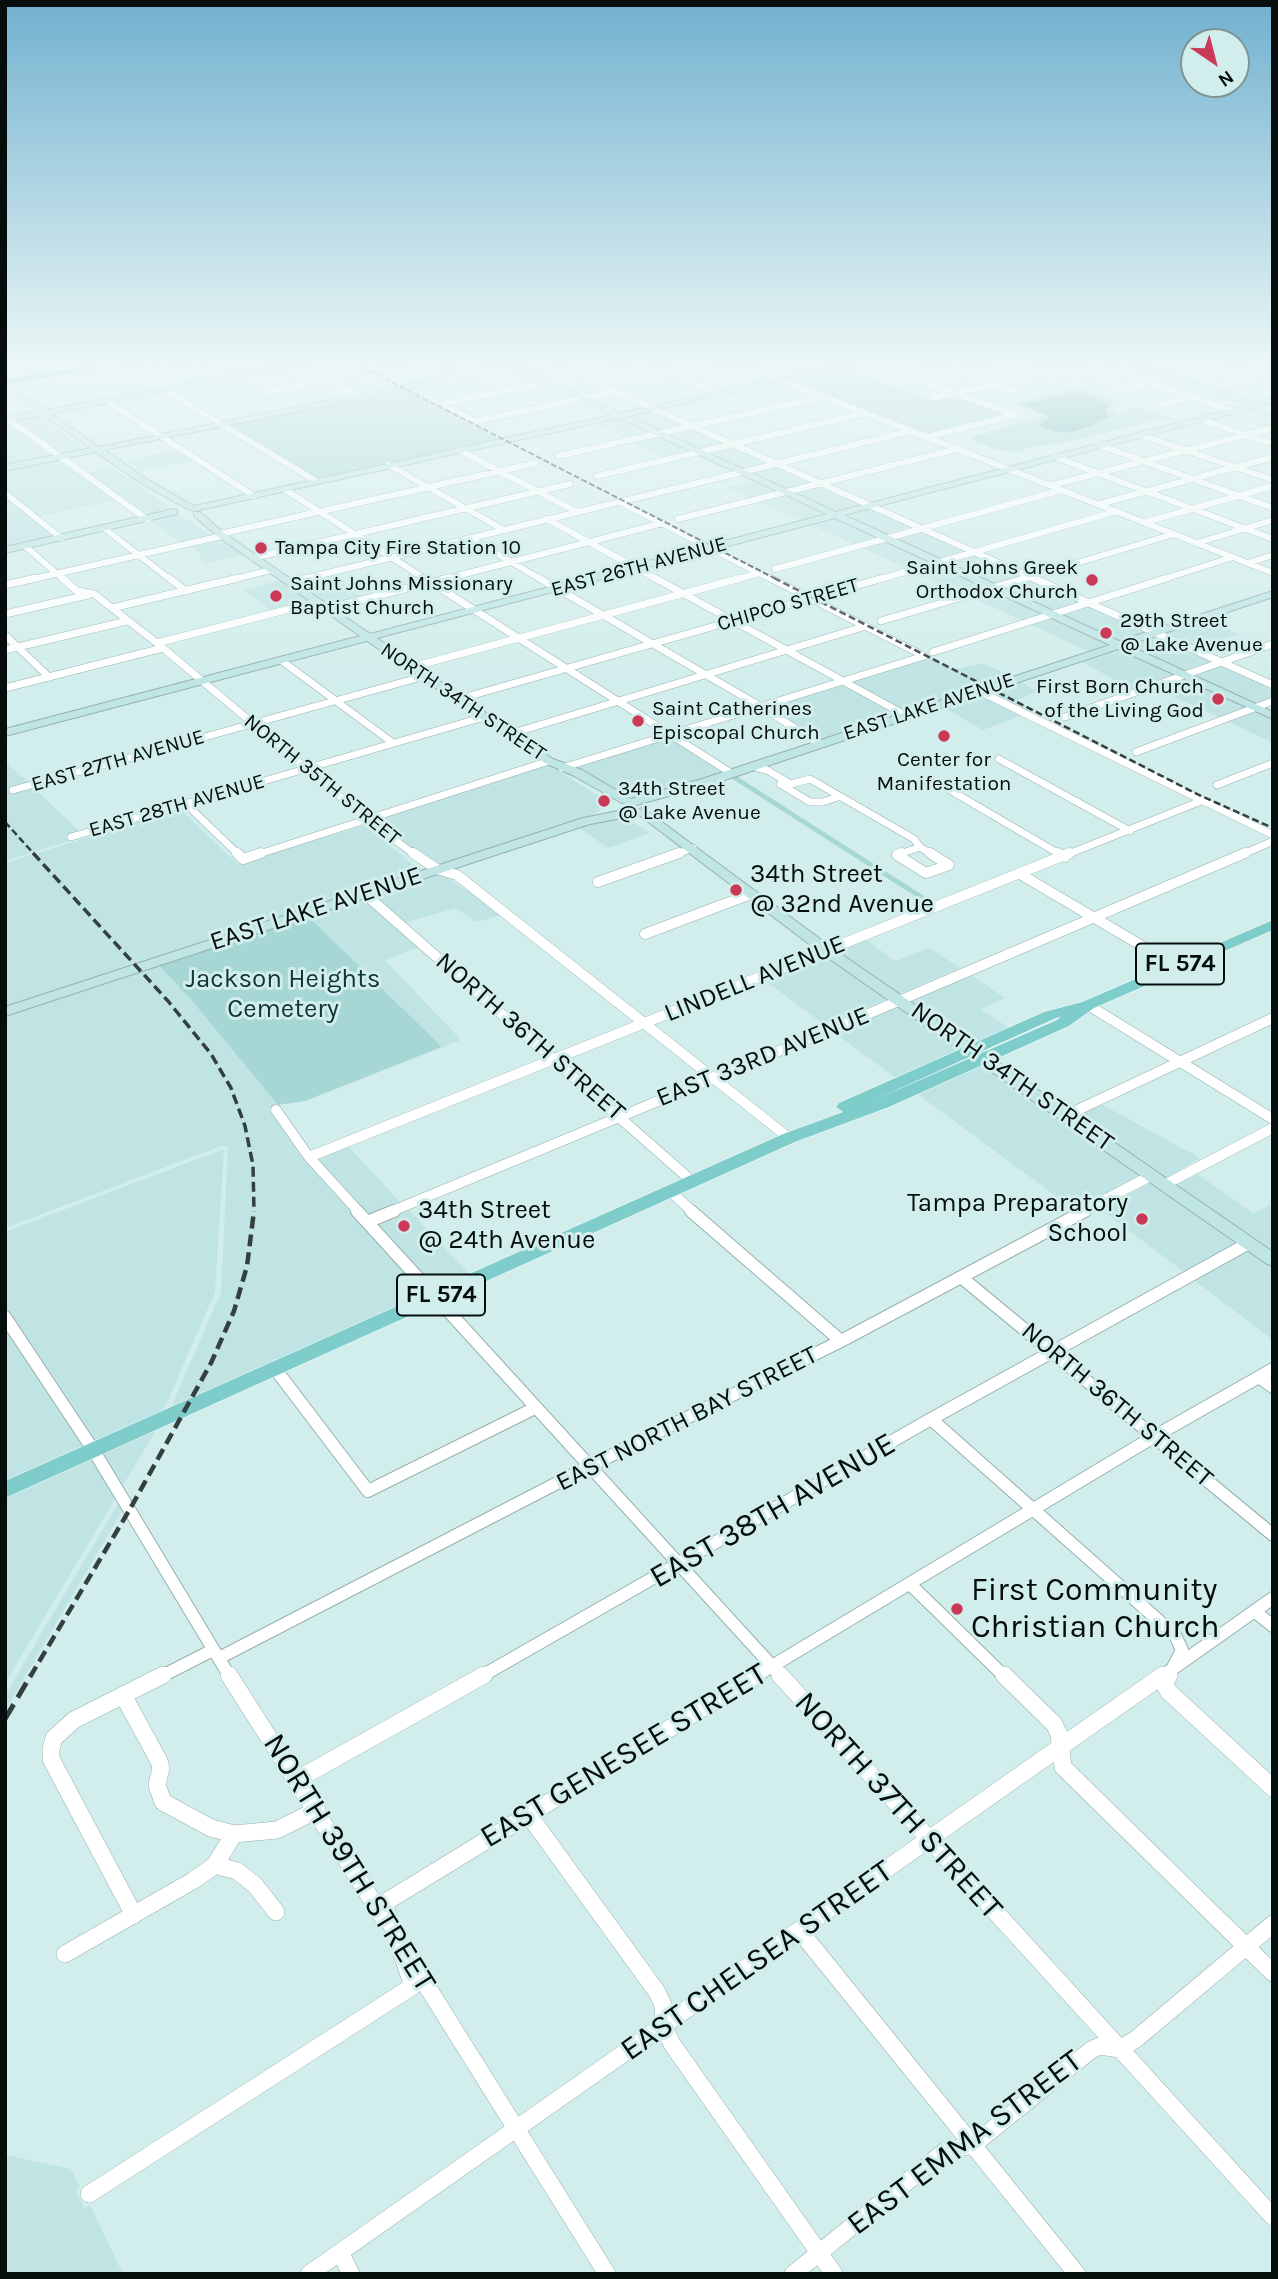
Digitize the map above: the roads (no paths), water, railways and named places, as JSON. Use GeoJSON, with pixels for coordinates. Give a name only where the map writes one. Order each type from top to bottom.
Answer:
{"type":"FeatureCollection","features":[{"type":"Feature","properties":{"kind":"main road","name":"FL 574"},"geometry":{"type":"LineString","coordinates":[[5,1492],[789,1138],[869,1108],[976,1054],[1063,1023],[1088,1005],[1273,924]]}},
{"type":"Feature","properties":{"kind":"street"},"geometry":{"type":"LineString","coordinates":[[86,473],[150,519]]}},
{"type":"Feature","properties":{"kind":"street","name":"NORTH 34TH STREET"},"geometry":{"type":"LineString","coordinates":[[132,473],[549,761],[578,773],[637,805],[688,850]]}},
{"type":"Feature","properties":{"kind":"street"},"geometry":{"type":"LineString","coordinates":[[219,473],[254,496]]}},
{"type":"Feature","properties":{"kind":"street"},"geometry":{"type":"LineString","coordinates":[[303,473],[316,481]]}},
{"type":"Feature","properties":{"kind":"street"},"geometry":{"type":"LineString","coordinates":[[5,550],[353,473]]}},
{"type":"Feature","properties":{"kind":"street"},"geometry":{"type":"LineString","coordinates":[[403,473],[504,530]]}},
{"type":"Feature","properties":{"kind":"street"},"geometry":{"type":"LineString","coordinates":[[5,585],[489,473]]}},
{"type":"Feature","properties":{"kind":"street"},"geometry":{"type":"LineString","coordinates":[[504,473],[577,512]]}},
{"type":"Feature","properties":{"kind":"street"},"geometry":{"type":"LineString","coordinates":[[597,476],[608,473]]}},
{"type":"Feature","properties":{"kind":"street"},"geometry":{"type":"LineString","coordinates":[[289,582],[736,473]]}},
{"type":"Feature","properties":{"kind":"street"},"geometry":{"type":"LineString","coordinates":[[744,473],[1273,716]]}},
{"type":"Feature","properties":{"kind":"street"},"geometry":{"type":"LineString","coordinates":[[799,473],[1273,685]]}},
{"type":"Feature","properties":{"kind":"street"},"geometry":{"type":"LineString","coordinates":[[678,519],[860,473]]}},
{"type":"Feature","properties":{"kind":"street","name":"EAST 26TH AVENUE"},"geometry":{"type":"LineString","coordinates":[[5,733],[994,473]]}},
{"type":"Feature","properties":{"kind":"street"},"geometry":{"type":"LineString","coordinates":[[1021,473],[1273,573]]}},
{"type":"Feature","properties":{"kind":"street"},"geometry":{"type":"LineString","coordinates":[[1174,473],[1273,508]]}},
{"type":"Feature","properties":{"kind":"street"},"geometry":{"type":"LineString","coordinates":[[1100,504],[1209,473]]}},
{"type":"Feature","properties":{"kind":"street"},"geometry":{"type":"LineString","coordinates":[[1251,473],[1273,481]]}},
{"type":"Feature","properties":{"kind":"street"},"geometry":{"type":"LineString","coordinates":[[1052,486],[1100,474],[1273,539]]}},
{"type":"Feature","properties":{"kind":"street","name":"NORTH 34TH STREET"},"geometry":{"type":"LineString","coordinates":[[142,480],[187,512]]}},
{"type":"Feature","properties":{"kind":"street"},"geometry":{"type":"LineString","coordinates":[[253,558],[570,484]]}},
{"type":"Feature","properties":{"kind":"street"},"geometry":{"type":"LineString","coordinates":[[1146,522],[1273,486]]}},
{"type":"Feature","properties":{"kind":"street"},"geometry":{"type":"LineString","coordinates":[[284,489],[428,583],[731,773]]}},
{"type":"Feature","properties":{"kind":"street"},"geometry":{"type":"LineString","coordinates":[[775,569],[1062,490]]}},
{"type":"Feature","properties":{"kind":"street"},"geometry":{"type":"LineString","coordinates":[[5,493],[61,538]]}},
{"type":"Feature","properties":{"kind":"street"},"geometry":{"type":"LineString","coordinates":[[565,769],[668,734],[924,656],[620,502]]}},
{"type":"Feature","properties":{"kind":"street","name":"CHIPCO STREET"},"geometry":{"type":"LineString","coordinates":[[459,699],[1117,511]]}},
{"type":"Feature","properties":{"kind":"street"},"geometry":{"type":"LineString","coordinates":[[547,519],[905,715]]}},
{"type":"Feature","properties":{"kind":"street"},"geometry":{"type":"LineString","coordinates":[[1197,542],[1273,520]]}},
{"type":"Feature","properties":{"kind":"street"},"geometry":{"type":"LineString","coordinates":[[5,688],[160,645],[428,583],[663,523]]}},
{"type":"Feature","properties":{"kind":"street"},"geometry":{"type":"LineString","coordinates":[[106,529],[186,591]]}},
{"type":"Feature","properties":{"kind":"street"},"geometry":{"type":"LineString","coordinates":[[881,621],[1174,534]]}},
{"type":"Feature","properties":{"kind":"street"},"geometry":{"type":"LineString","coordinates":[[470,538],[760,706],[818,743]]}},
{"type":"Feature","properties":{"kind":"street","name":"NORTH 35TH STREET"},"geometry":{"type":"LineString","coordinates":[[25,546],[77,592],[94,594],[160,645],[367,819],[437,869],[457,875],[789,1138]]}},
{"type":"Feature","properties":{"kind":"street"},"geometry":{"type":"LineString","coordinates":[[1248,563],[1273,555]]}},
{"type":"Feature","properties":{"kind":"street"},"geometry":{"type":"LineString","coordinates":[[933,652],[1233,557]]}},
{"type":"Feature","properties":{"kind":"street"},"geometry":{"type":"LineString","coordinates":[[112,608],[271,570]]}},
{"type":"Feature","properties":{"kind":"street"},"geometry":{"type":"LineString","coordinates":[[412,667],[759,573]]}},
{"type":"Feature","properties":{"kind":"street"},"geometry":{"type":"LineString","coordinates":[[5,614],[94,594]]}},
{"type":"Feature","properties":{"kind":"street","name":"EAST LAKE AVENUE"},"geometry":{"type":"LineString","coordinates":[[637,805],[1273,594]]}},
{"type":"Feature","properties":{"kind":"street"},"geometry":{"type":"LineString","coordinates":[[5,650],[127,621]]}},
{"type":"Feature","properties":{"kind":"street"},"geometry":{"type":"LineString","coordinates":[[510,734],[866,625]]}},
{"type":"Feature","properties":{"kind":"street"},"geometry":{"type":"LineString","coordinates":[[5,635],[48,677]]}},
{"type":"Feature","properties":{"kind":"street"},"geometry":{"type":"LineString","coordinates":[[1065,717],[1273,644]]}},
{"type":"Feature","properties":{"kind":"street"},"geometry":{"type":"LineString","coordinates":[[282,661],[393,743]]}},
{"type":"Feature","properties":{"kind":"street","name":"EAST 27TH AVENUE"},"geometry":{"type":"LineString","coordinates":[[13,790],[425,676]]}},
{"type":"Feature","properties":{"kind":"street"},"geometry":{"type":"LineString","coordinates":[[979,691],[1273,835]]}},
{"type":"Feature","properties":{"kind":"street"},"geometry":{"type":"LineString","coordinates":[[1136,752],[1273,701]]}},
{"type":"Feature","properties":{"kind":"street","name":"EAST 28TH AVENUE"},"geometry":{"type":"LineString","coordinates":[[71,837],[484,717]]}},
{"type":"Feature","properties":{"kind":"street"},"geometry":{"type":"LineString","coordinates":[[999,759],[1130,831]]}},
{"type":"Feature","properties":{"kind":"street"},"geometry":{"type":"LineString","coordinates":[[186,804],[243,859],[549,761]]}},
{"type":"Feature","properties":{"kind":"street"},"geometry":{"type":"LineString","coordinates":[[1217,785],[1273,763]]}},
{"type":"Feature","properties":{"kind":"street"},"geometry":{"type":"LineString","coordinates":[[756,767],[810,802],[823,802],[838,797]]}},
{"type":"Feature","properties":{"kind":"street"},"geometry":{"type":"LineString","coordinates":[[756,767],[767,770],[790,784],[810,779],[917,843],[949,865],[926,873],[897,855],[917,843]]}},
{"type":"Feature","properties":{"kind":"street","name":"NORTH 34TH STREET"},"geometry":{"type":"LineString","coordinates":[[565,769],[618,811],[688,850],[826,950],[1273,1260]]}},
{"type":"Feature","properties":{"kind":"street"},"geometry":{"type":"LineString","coordinates":[[936,782],[1065,857]]}},
{"type":"Feature","properties":{"kind":"street","name":"LINDELL AVENUE"},"geometry":{"type":"LineString","coordinates":[[309,1157],[1201,801]]}},
{"type":"Feature","properties":{"kind":"street"},"geometry":{"type":"LineString","coordinates":[[618,811],[637,805]]}},
{"type":"Feature","properties":{"kind":"street"},"geometry":{"type":"LineString","coordinates":[[618,811],[637,805]]}},
{"type":"Feature","properties":{"kind":"street","name":"EAST LAKE AVENUE"},"geometry":{"type":"LineString","coordinates":[[5,1012],[618,811]]}},
{"type":"Feature","properties":{"kind":"street","name":"EAST 33RD AVENUE"},"geometry":{"type":"LineString","coordinates":[[367,1222],[714,1079],[1273,841]]}},
{"type":"Feature","properties":{"kind":"street"},"geometry":{"type":"LineString","coordinates":[[598,882],[688,850]]}},
{"type":"Feature","properties":{"kind":"street"},"geometry":{"type":"LineString","coordinates":[[1020,874],[1176,966]]}},
{"type":"Feature","properties":{"kind":"street","name":"NORTH 36TH STREET"},"geometry":{"type":"LineString","coordinates":[[365,894],[694,1182]]}},
{"type":"Feature","properties":{"kind":"street"},"geometry":{"type":"LineString","coordinates":[[645,934],[751,894]]}},
{"type":"Feature","properties":{"kind":"street"},"geometry":{"type":"LineString","coordinates":[[1088,1005],[1273,1119]]}},
{"type":"Feature","properties":{"kind":"street"},"geometry":{"type":"LineString","coordinates":[[1067,1115],[1273,1018]]}},
{"type":"Feature","properties":{"kind":"street","name":"NORTH 37TH STREET"},"geometry":{"type":"LineString","coordinates":[[276,1110],[309,1157],[534,1408],[1273,2217]]}},
{"type":"Feature","properties":{"kind":"street","name":"EAST NORTH BAY STREET"},"geometry":{"type":"LineString","coordinates":[[134,1915],[51,1759],[54,1738],[62,1729],[123,1695],[216,1654],[842,1341],[961,1277],[1159,1180],[1273,1128]]}},
{"type":"Feature","properties":{"kind":"street"},"geometry":{"type":"LineString","coordinates":[[671,1192],[745,1260],[842,1341]]}},
{"type":"Feature","properties":{"kind":"street","name":"EAST 38TH AVENUE"},"geometry":{"type":"LineString","coordinates":[[298,1779],[678,1566],[931,1419],[1249,1243]]}},
{"type":"Feature","properties":{"kind":"street","name":"NORTH 36TH STREET"},"geometry":{"type":"LineString","coordinates":[[961,1277],[1273,1535]]}},
{"type":"Feature","properties":{"kind":"street","name":"NORTH 39TH STREET"},"geometry":{"type":"LineString","coordinates":[[5,1317],[94,1451],[177,1585],[216,1654],[298,1779],[607,2274]]}},
{"type":"Feature","properties":{"kind":"street"},"geometry":{"type":"LineString","coordinates":[[276,1370],[368,1491],[534,1408]]}},
{"type":"Feature","properties":{"kind":"street"},"geometry":{"type":"LineString","coordinates":[[1266,1373],[1273,1387]]}},
{"type":"Feature","properties":{"kind":"street","name":"EAST GENESEE STREET"},"geometry":{"type":"LineString","coordinates":[[89,2194],[413,1986],[383,1903],[1155,1436],[1266,1373]]}},
{"type":"Feature","properties":{"kind":"street"},"geometry":{"type":"LineString","coordinates":[[931,1419],[1175,1635],[1182,1650],[1164,1684],[1169,1692],[1273,1788]]}},
{"type":"Feature","properties":{"kind":"street"},"geometry":{"type":"LineString","coordinates":[[911,1586],[1054,1724],[1059,1734],[1063,1767],[1273,1973]]}},
{"type":"Feature","properties":{"kind":"street","name":"EAST CHELSEA STREET"},"geometry":{"type":"LineString","coordinates":[[309,2274],[1273,1598]]}},
{"type":"Feature","properties":{"kind":"street"},"geometry":{"type":"LineString","coordinates":[[1254,1611],[1273,1626]]}},
{"type":"Feature","properties":{"kind":"street"},"geometry":{"type":"LineString","coordinates":[[123,1695],[159,1761],[161,1768],[158,1785],[163,1802],[211,1828],[234,1833],[277,1830],[317,1810]]}},
{"type":"Feature","properties":{"kind":"street"},"geometry":{"type":"LineString","coordinates":[[528,1814],[657,1992],[663,2005],[664,2026],[672,2044],[834,2274]]}},
{"type":"Feature","properties":{"kind":"street"},"geometry":{"type":"LineString","coordinates":[[65,1954],[215,1865],[234,1833]]}},
{"type":"Feature","properties":{"kind":"street"},"geometry":{"type":"LineString","coordinates":[[215,1865],[237,1871],[255,1885],[276,1912]]}},
{"type":"Feature","properties":{"kind":"street","name":"EAST EMMA STREET"},"geometry":{"type":"LineString","coordinates":[[793,2274],[945,2151],[973,2145],[1091,2050],[1100,2046],[1120,2049],[1136,2039],[1273,1924]]}},
{"type":"Feature","properties":{"kind":"street"},"geometry":{"type":"LineString","coordinates":[[799,1930],[1077,2274]]}},
{"type":"Feature","properties":{"kind":"street"},"geometry":{"type":"LineString","coordinates":[[340,2252],[351,2274]]}},
{"type":"Feature","properties":{"kind":"railway"},"geometry":{"type":"LineString","coordinates":[[570,473],[778,580]]}},
{"type":"Feature","properties":{"kind":"railway"},"geometry":{"type":"LineString","coordinates":[[774,578],[1199,795],[1273,828]]}},
{"type":"Feature","properties":{"kind":"railway"},"geometry":{"type":"LineString","coordinates":[[5,822],[35,855]]}},
{"type":"Feature","properties":{"kind":"railway"},"geometry":{"type":"LineString","coordinates":[[33,853],[168,1001],[211,1054],[231,1088],[245,1126],[253,1165],[254,1211]]}},
{"type":"Feature","properties":{"kind":"railway"},"geometry":{"type":"LineString","coordinates":[[30,1677],[130,1509],[211,1363],[234,1311],[247,1266],[254,1211]]}},
{"type":"Feature","properties":{"kind":"railway"},"geometry":{"type":"LineString","coordinates":[[5,1719],[31,1675]]}},
{"type":"Feature","properties":{"kind":"place","name":"Tampa City Fire Station 10"},"geometry":{"type":"Point","coordinates":[261,548]}},
{"type":"Feature","properties":{"kind":"place","name":"Saint Johns Greek Orthodox Church"},"geometry":{"type":"Point","coordinates":[1092,580]}},
{"type":"Feature","properties":{"kind":"place","name":"Saint Johns Missionary Baptist Church"},"geometry":{"type":"Point","coordinates":[276,596]}},
{"type":"Feature","properties":{"kind":"place","name":"29th Street @ Lake Avenue"},"geometry":{"type":"Point","coordinates":[1106,633]}},
{"type":"Feature","properties":{"kind":"place","name":"First Born Church of the Living God"},"geometry":{"type":"Point","coordinates":[1218,699]}},
{"type":"Feature","properties":{"kind":"place","name":"Saint Catherines Episcopal Church"},"geometry":{"type":"Point","coordinates":[638,721]}},
{"type":"Feature","properties":{"kind":"place","name":"Center for Manifestation"},"geometry":{"type":"Point","coordinates":[944,736]}},
{"type":"Feature","properties":{"kind":"place","name":"34th Street @ Lake Avenue"},"geometry":{"type":"Point","coordinates":[604,801]}},
{"type":"Feature","properties":{"kind":"place","name":"34th Street @ 32nd Avenue"},"geometry":{"type":"Point","coordinates":[736,890]}},
{"type":"Feature","properties":{"kind":"place","name":"Tampa Preparatory School"},"geometry":{"type":"Point","coordinates":[1142,1219]}},
{"type":"Feature","properties":{"kind":"place","name":"34th Street @ 24th Avenue"},"geometry":{"type":"Point","coordinates":[404,1226]}},
{"type":"Feature","properties":{"kind":"place","name":"First Community Christian Church"},"geometry":{"type":"Point","coordinates":[957,1609]}},
{"type":"Feature","properties":{"kind":"park label","name":"Jackson Heights Cemetery"},"geometry":{"type":"Point","coordinates":[283,995]}}]}
